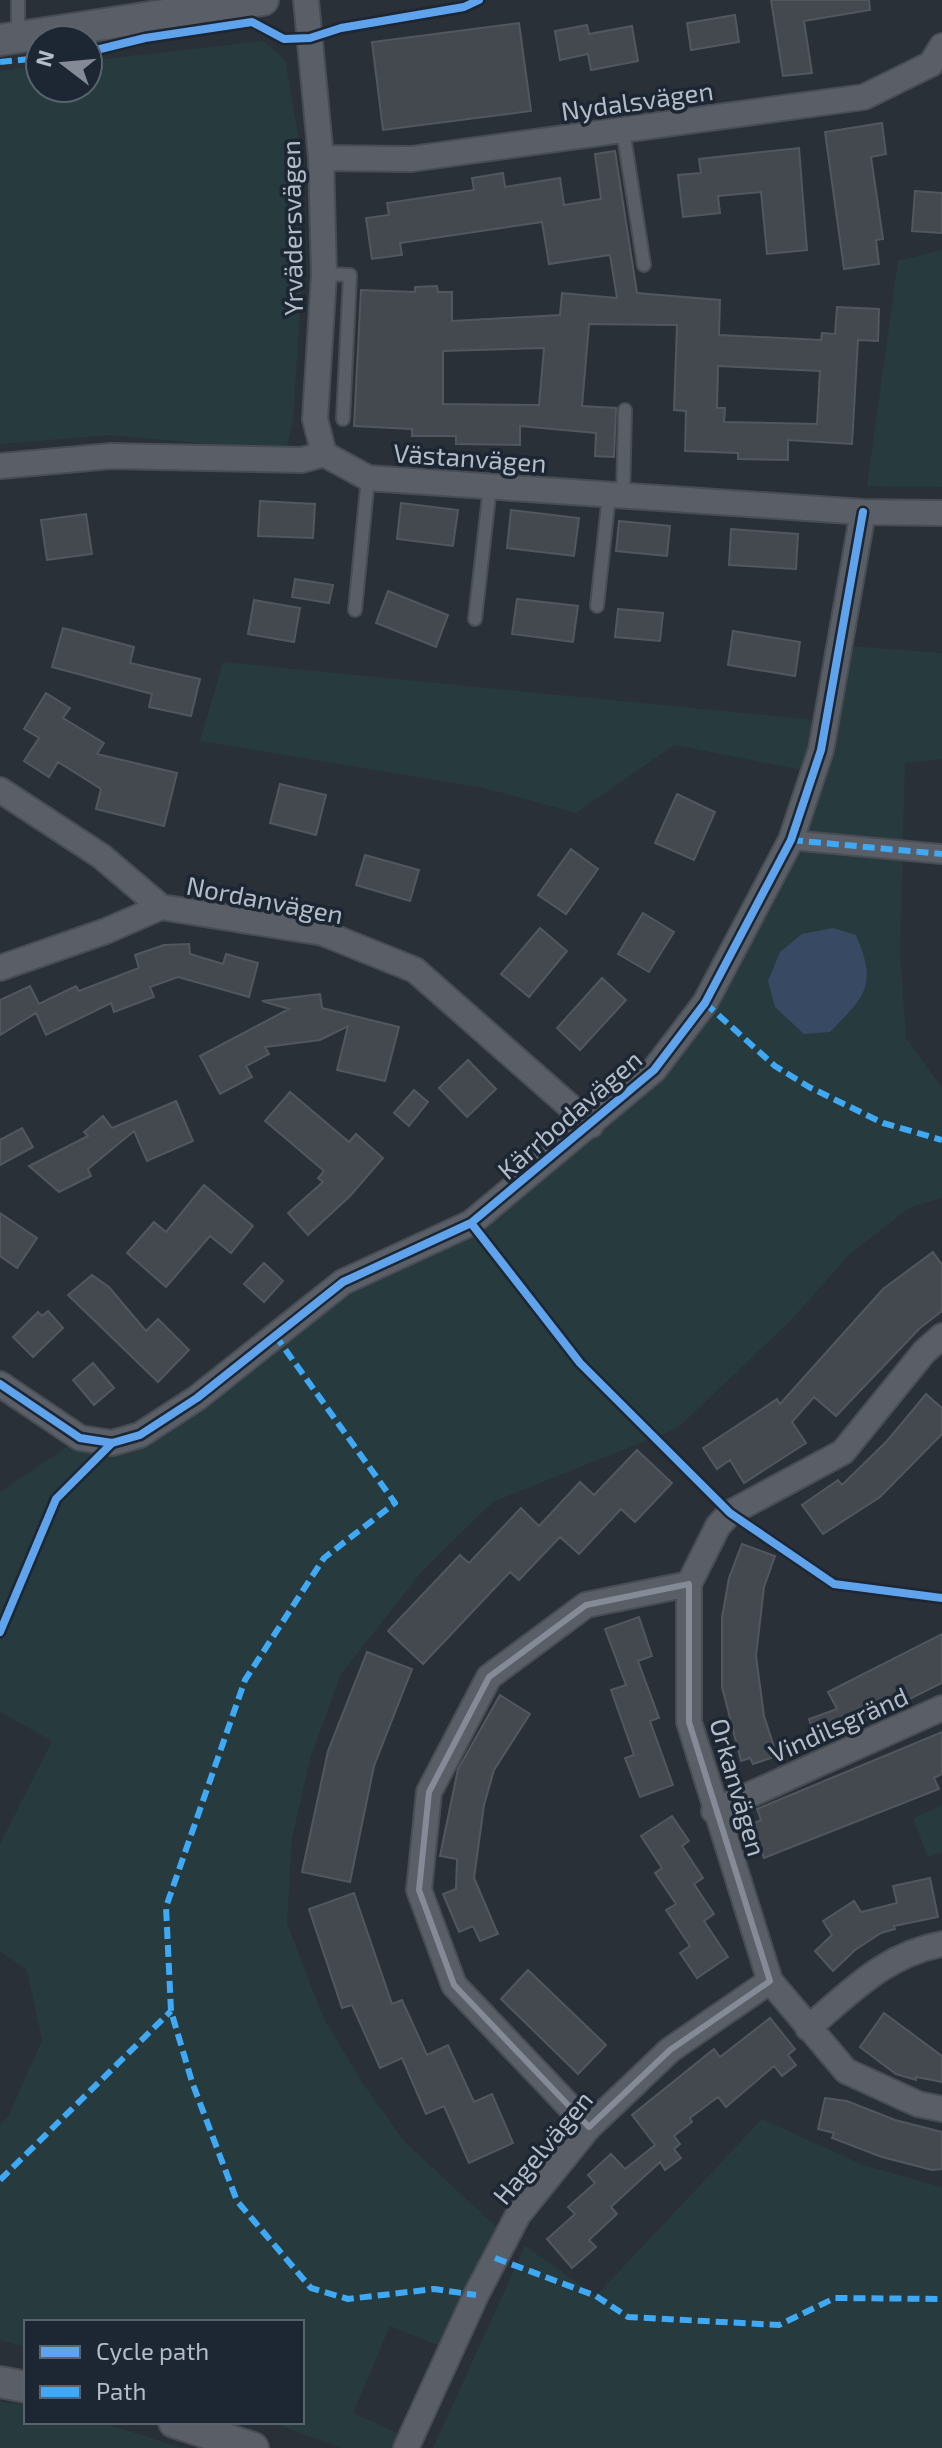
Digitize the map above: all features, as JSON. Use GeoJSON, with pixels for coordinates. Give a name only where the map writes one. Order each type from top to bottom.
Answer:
{"type":"FeatureCollection","features":[{"type":"Feature","properties":{"kind":"street"},"geometry":{"type":"LineString","coordinates":[[9,38],[263,0]]}},
{"type":"Feature","properties":{"kind":"street","name":"Yrvädersvägen"},"geometry":{"type":"LineString","coordinates":[[306,0],[321,158],[324,274],[315,419],[324,454]]}},
{"type":"Feature","properties":{"kind":"street","name":"Nydalsvägen"},"geometry":{"type":"LineString","coordinates":[[321,158],[411,159],[864,97],[931,64],[942,46]]}},
{"type":"Feature","properties":{"kind":"street"},"geometry":{"type":"LineString","coordinates":[[0,466],[111,456],[302,460],[324,454]]}},
{"type":"Feature","properties":{"kind":"street","name":"Västanvägen"},"geometry":{"type":"LineString","coordinates":[[324,454],[368,478],[863,512],[942,513]]}},
{"type":"Feature","properties":{"kind":"street","name":"Kärrbodavägen"},"geometry":{"type":"LineString","coordinates":[[0,1384],[80,1438],[112,1443],[140,1435],[197,1398],[343,1282],[471,1223],[654,1070],[705,1003],[791,840],[821,750],[863,512]]}},
{"type":"Feature","properties":{"kind":"street","name":"Nordanvägen"},"geometry":{"type":"LineString","coordinates":[[0,790],[101,856],[161,907],[323,933],[415,970],[591,1125]]}},
{"type":"Feature","properties":{"kind":"street"},"geometry":{"type":"LineString","coordinates":[[791,840],[942,854]]}},
{"type":"Feature","properties":{"kind":"street"},"geometry":{"type":"LineString","coordinates":[[0,968],[106,931],[161,907]]}},
{"type":"Feature","properties":{"kind":"street","name":"Orkanvägen"},"geometry":{"type":"LineString","coordinates":[[770,1981],[714,1811],[689,1722],[689,1584],[718,1526],[730,1513],[843,1452],[924,1352],[942,1336]]}},
{"type":"Feature","properties":{"kind":"street"},"geometry":{"type":"LineString","coordinates":[[589,2127],[454,1985],[419,1890],[429,1792],[489,1677],[586,1605],[689,1584]]}},
{"type":"Feature","properties":{"kind":"street","name":"Vindilsgränd"},"geometry":{"type":"LineString","coordinates":[[714,1811],[942,1708]]}},
{"type":"Feature","properties":{"kind":"street"},"geometry":{"type":"LineString","coordinates":[[808,2028],[888,1961],[917,1949],[942,1944]]}},
{"type":"Feature","properties":{"kind":"street"},"geometry":{"type":"LineString","coordinates":[[770,1981],[846,2071],[918,2104],[942,2109]]}},
{"type":"Feature","properties":{"kind":"street","name":"Hagelvägen"},"geometry":{"type":"LineString","coordinates":[[406,2448],[476,2295],[518,2215],[589,2127],[670,2050],[770,1981]]}},
{"type":"Feature","properties":{"kind":"street"},"geometry":{"type":"LineString","coordinates":[[0,2382],[24,2387]]}},
{"type":"Feature","properties":{"kind":"street"},"geometry":{"type":"LineString","coordinates":[[180,2424],[253,2448]]}},
{"type":"Feature","properties":{"kind":"lane"},"geometry":{"type":"LineString","coordinates":[[9,38],[18,0]]}},
{"type":"Feature","properties":{"kind":"lane"},"geometry":{"type":"LineString","coordinates":[[623,130],[644,265]]}},
{"type":"Feature","properties":{"kind":"lane"},"geometry":{"type":"LineString","coordinates":[[324,274],[350,275],[343,419]]}},
{"type":"Feature","properties":{"kind":"lane"},"geometry":{"type":"LineString","coordinates":[[597,606],[616,495],[625,410]]}},
{"type":"Feature","properties":{"kind":"lane"},"geometry":{"type":"LineString","coordinates":[[355,610],[368,478]]}},
{"type":"Feature","properties":{"kind":"lane"},"geometry":{"type":"LineString","coordinates":[[475,619],[490,487]]}},
{"type":"Feature","properties":{"kind":"highlighted area"},"geometry":{"type":"Polygon","coordinates":[[[689,1584],[689,1722],[770,1981],[670,2050],[589,2127],[454,1985],[419,1890],[429,1792],[489,1677],[586,1605],[689,1584]]]}},
{"type":"Feature","properties":{"kind":"green space"},"geometry":{"type":"Polygon","coordinates":[[[263,41],[285,60],[301,151],[303,264],[293,421],[286,451],[111,435],[0,444],[0,71],[24,68],[24,104],[104,104],[104,59],[263,41]]]}},
{"type":"Feature","properties":{"kind":"green space"},"geometry":{"type":"Polygon","coordinates":[[[942,250],[942,487],[867,486],[898,261],[942,250]]]}},
{"type":"Feature","properties":{"kind":"green space"},"geometry":{"type":"Polygon","coordinates":[[[837,645],[942,653],[942,759],[905,763],[900,952],[906,1038],[942,1088],[942,1198],[909,1208],[851,1253],[790,1321],[678,1428],[493,1502],[423,1570],[341,1674],[310,1759],[292,1839],[287,1923],[323,2017],[362,2082],[404,2141],[506,2236],[450,2350],[390,2326],[353,2413],[408,2438],[404,2448],[341,2448],[276,2424],[304,2424],[304,2320],[24,2320],[24,2346],[0,2340],[0,2125],[8,2117],[42,2040],[27,1970],[0,1951],[0,1844],[52,1741],[0,1712],[0,1492],[80,1438],[112,1443],[343,1282],[471,1223],[591,1125],[705,1003],[813,772],[674,745],[576,813],[484,788],[200,741],[223,662],[825,721],[837,645]]]}},
{"type":"Feature","properties":{"kind":"green space"},"geometry":{"type":"Polygon","coordinates":[[[942,1805],[942,1853],[928,1857],[913,1819],[942,1805]]]}},
{"type":"Feature","properties":{"kind":"green space"},"geometry":{"type":"Polygon","coordinates":[[[762,2119],[863,2165],[942,2187],[942,2448],[433,2448],[525,2246],[596,2296],[762,2119]]]}},
{"type":"Feature","properties":{"kind":"green space"},"geometry":{"type":"Polygon","coordinates":[[[0,2402],[24,2405],[24,2424],[106,2424],[183,2448],[0,2448],[0,2402]]]}},
{"type":"Feature","properties":{"kind":"water"},"geometry":{"type":"Polygon","coordinates":[[[833,928],[856,935],[863,952],[867,979],[859,999],[830,1032],[804,1034],[775,1007],[768,981],[780,952],[802,934],[833,928]]]}},
{"type":"Feature","properties":{"kind":"building"},"geometry":{"type":"Polygon","coordinates":[[[771,0],[869,0],[870,10],[804,21],[812,73],[783,76],[771,0]]]}},
{"type":"Feature","properties":{"kind":"building"},"geometry":{"type":"Polygon","coordinates":[[[735,15],[739,42],[691,50],[687,23],[735,15]]]}},
{"type":"Feature","properties":{"kind":"building"},"geometry":{"type":"Polygon","coordinates":[[[519,23],[531,111],[383,130],[372,42],[519,23]]]}},
{"type":"Feature","properties":{"kind":"building"},"geometry":{"type":"Polygon","coordinates":[[[587,25],[589,34],[632,26],[638,61],[591,70],[588,54],[560,60],[555,31],[587,25]]]}},
{"type":"Feature","properties":{"kind":"building"},"geometry":{"type":"Polygon","coordinates":[[[882,123],[886,154],[871,157],[883,239],[876,240],[879,264],[844,269],[825,132],[882,123]]]}},
{"type":"Feature","properties":{"kind":"building"},"geometry":{"type":"Polygon","coordinates":[[[799,148],[807,250],[767,254],[761,192],[718,196],[720,213],[683,217],[678,175],[701,173],[699,159],[799,148]]]}},
{"type":"Feature","properties":{"kind":"building"},"geometry":{"type":"Polygon","coordinates":[[[615,151],[637,293],[720,300],[719,335],[821,340],[822,333],[835,334],[837,307],[879,309],[878,341],[858,340],[852,444],[788,440],[788,460],[738,459],[738,453],[685,451],[686,411],[674,410],[677,325],[589,324],[582,406],[616,408],[614,457],[595,456],[596,433],[520,426],[520,445],[456,444],[456,436],[412,436],[412,429],[354,426],[361,290],[415,292],[415,287],[437,286],[438,292],[452,292],[452,321],[560,315],[562,293],[617,298],[610,255],[549,264],[542,222],[400,243],[402,255],[372,259],[366,218],[389,215],[387,203],[474,190],[472,178],[503,173],[505,187],[560,178],[564,205],[601,199],[595,154],[615,151]],[[544,348],[443,351],[443,404],[539,405],[544,348]],[[718,366],[717,408],[725,408],[724,422],[817,424],[820,371],[718,366]]]}},
{"type":"Feature","properties":{"kind":"building"},"geometry":{"type":"Polygon","coordinates":[[[915,191],[942,193],[942,233],[912,231],[915,191]]]}},
{"type":"Feature","properties":{"kind":"building"},"geometry":{"type":"Polygon","coordinates":[[[260,501],[315,504],[313,538],[258,536],[260,501]]]}},
{"type":"Feature","properties":{"kind":"building"},"geometry":{"type":"Polygon","coordinates":[[[401,503],[458,510],[453,546],[397,539],[401,503]]]}},
{"type":"Feature","properties":{"kind":"building"},"geometry":{"type":"Polygon","coordinates":[[[511,510],[579,518],[574,556],[507,548],[511,510]]]}},
{"type":"Feature","properties":{"kind":"building"},"geometry":{"type":"Polygon","coordinates":[[[86,514],[92,554],[47,560],[41,520],[86,514]]]}},
{"type":"Feature","properties":{"kind":"building"},"geometry":{"type":"Polygon","coordinates":[[[619,521],[670,526],[667,556],[616,551],[619,521]]]}},
{"type":"Feature","properties":{"kind":"building"},"geometry":{"type":"Polygon","coordinates":[[[731,529],[798,534],[796,569],[729,565],[731,529]]]}},
{"type":"Feature","properties":{"kind":"building"},"geometry":{"type":"Polygon","coordinates":[[[295,579],[333,585],[329,603],[292,597],[295,579]]]}},
{"type":"Feature","properties":{"kind":"building"},"geometry":{"type":"Polygon","coordinates":[[[388,591],[448,615],[436,647],[376,623],[388,591]]]}},
{"type":"Feature","properties":{"kind":"building"},"geometry":{"type":"Polygon","coordinates":[[[517,599],[578,606],[573,642],[512,634],[517,599]]]}},
{"type":"Feature","properties":{"kind":"building"},"geometry":{"type":"Polygon","coordinates":[[[254,600],[300,608],[294,642],[248,634],[254,600]]]}},
{"type":"Feature","properties":{"kind":"building"},"geometry":{"type":"Polygon","coordinates":[[[618,609],[663,613],[660,641],[615,637],[618,609]]]}},
{"type":"Feature","properties":{"kind":"building"},"geometry":{"type":"Polygon","coordinates":[[[63,628],[134,647],[130,663],[200,679],[191,716],[149,707],[152,694],[52,667],[63,628]]]}},
{"type":"Feature","properties":{"kind":"building"},"geometry":{"type":"Polygon","coordinates":[[[733,631],[800,642],[795,676],[728,665],[733,631]]]}},
{"type":"Feature","properties":{"kind":"building"},"geometry":{"type":"Polygon","coordinates":[[[46,693],[70,708],[63,718],[104,743],[97,754],[177,773],[164,826],[96,809],[101,789],[58,762],[49,777],[24,761],[39,738],[24,729],[46,693]]]}},
{"type":"Feature","properties":{"kind":"building"},"geometry":{"type":"Polygon","coordinates":[[[280,784],[326,795],[316,835],[270,823],[280,784]]]}},
{"type":"Feature","properties":{"kind":"building"},"geometry":{"type":"Polygon","coordinates":[[[677,794],[715,812],[694,860],[655,843],[677,794]]]}},
{"type":"Feature","properties":{"kind":"building"},"geometry":{"type":"Polygon","coordinates":[[[571,849],[598,869],[566,914],[538,895],[571,849]]]}},
{"type":"Feature","properties":{"kind":"building"},"geometry":{"type":"Polygon","coordinates":[[[365,855],[419,870],[410,901],[356,885],[365,855]]]}},
{"type":"Feature","properties":{"kind":"building"},"geometry":{"type":"Polygon","coordinates":[[[643,913],[674,932],[649,972],[618,954],[643,913]]]}},
{"type":"Feature","properties":{"kind":"building"},"geometry":{"type":"Polygon","coordinates":[[[540,928],[567,951],[529,997],[501,974],[540,928]]]}},
{"type":"Feature","properties":{"kind":"building"},"geometry":{"type":"Polygon","coordinates":[[[189,944],[190,954],[223,964],[226,954],[258,963],[249,997],[178,977],[150,987],[154,997],[114,1012],[111,1003],[46,1035],[36,1013],[0,1035],[0,1000],[30,986],[39,1004],[76,986],[79,991],[139,968],[135,955],[164,945],[189,944]]]}},
{"type":"Feature","properties":{"kind":"building"},"geometry":{"type":"Polygon","coordinates":[[[602,978],[626,1000],[580,1050],[557,1028],[602,978]]]}},
{"type":"Feature","properties":{"kind":"building"},"geometry":{"type":"Polygon","coordinates":[[[320,994],[322,1008],[399,1027],[385,1081],[337,1070],[348,1026],[320,1040],[265,1047],[269,1054],[246,1066],[252,1077],[220,1094],[200,1056],[289,1009],[262,1001],[320,994]]]}},
{"type":"Feature","properties":{"kind":"building"},"geometry":{"type":"Polygon","coordinates":[[[468,1060],[496,1089],[467,1117],[439,1088],[468,1060]]]}},
{"type":"Feature","properties":{"kind":"building"},"geometry":{"type":"Polygon","coordinates":[[[414,1090],[428,1102],[409,1126],[394,1113],[414,1090]]]}},
{"type":"Feature","properties":{"kind":"building"},"geometry":{"type":"Polygon","coordinates":[[[290,1092],[349,1142],[356,1134],[383,1158],[350,1196],[308,1235],[288,1213],[323,1182],[318,1178],[324,1171],[265,1121],[290,1092]]]}},
{"type":"Feature","properties":{"kind":"building"},"geometry":{"type":"Polygon","coordinates":[[[176,1101],[193,1141],[147,1161],[134,1131],[88,1169],[91,1176],[59,1192],[29,1166],[88,1136],[84,1132],[103,1116],[112,1128],[176,1101]]]}},
{"type":"Feature","properties":{"kind":"building"},"geometry":{"type":"Polygon","coordinates":[[[22,1128],[33,1147],[0,1165],[0,1140],[22,1128]]]}},
{"type":"Feature","properties":{"kind":"building"},"geometry":{"type":"Polygon","coordinates":[[[204,1185],[253,1226],[231,1253],[210,1236],[166,1287],[127,1253],[154,1222],[166,1232],[204,1185]]]}},
{"type":"Feature","properties":{"kind":"building"},"geometry":{"type":"Polygon","coordinates":[[[0,1213],[37,1238],[17,1268],[0,1256],[0,1213]]]}},
{"type":"Feature","properties":{"kind":"building"},"geometry":{"type":"Polygon","coordinates":[[[933,1252],[942,1265],[942,1311],[920,1328],[836,1416],[814,1397],[792,1422],[806,1443],[744,1483],[730,1460],[717,1469],[703,1448],[777,1399],[780,1404],[883,1289],[933,1252]]]}},
{"type":"Feature","properties":{"kind":"building"},"geometry":{"type":"Polygon","coordinates":[[[264,1263],[283,1281],[264,1302],[244,1284],[264,1263]]]}},
{"type":"Feature","properties":{"kind":"building"},"geometry":{"type":"Polygon","coordinates":[[[92,1275],[109,1287],[146,1331],[158,1319],[189,1350],[158,1382],[68,1295],[92,1275]]]}},
{"type":"Feature","properties":{"kind":"building"},"geometry":{"type":"Polygon","coordinates":[[[48,1311],[63,1328],[33,1357],[13,1337],[38,1312],[42,1316],[48,1311]]]}},
{"type":"Feature","properties":{"kind":"building"},"geometry":{"type":"Polygon","coordinates":[[[93,1363],[114,1388],[94,1405],[73,1380],[93,1363]]]}},
{"type":"Feature","properties":{"kind":"building"},"geometry":{"type":"Polygon","coordinates":[[[926,1394],[942,1408],[942,1434],[880,1497],[823,1534],[802,1505],[838,1480],[842,1485],[887,1441],[926,1394]]]}},
{"type":"Feature","properties":{"kind":"building"},"geometry":{"type":"Polygon","coordinates":[[[637,1450],[672,1483],[635,1522],[621,1509],[579,1554],[560,1537],[519,1580],[510,1572],[423,1664],[388,1631],[460,1555],[469,1563],[521,1508],[539,1526],[580,1482],[594,1495],[637,1450]]]}},
{"type":"Feature","properties":{"kind":"building"},"geometry":{"type":"Polygon","coordinates":[[[742,1544],[775,1556],[764,1587],[756,1656],[764,1716],[777,1756],[753,1764],[750,1758],[741,1761],[722,1687],[722,1617],[729,1578],[742,1544]]]}},
{"type":"Feature","properties":{"kind":"building"},"geometry":{"type":"Polygon","coordinates":[[[639,1617],[652,1656],[638,1661],[659,1718],[650,1721],[673,1785],[640,1797],[625,1758],[634,1755],[611,1690],[626,1685],[605,1629],[639,1617]]]}},
{"type":"Feature","properties":{"kind":"building"},"geometry":{"type":"Polygon","coordinates":[[[942,1634],[942,1683],[818,1744],[809,1719],[837,1709],[828,1692],[942,1634]]]}},
{"type":"Feature","properties":{"kind":"building"},"geometry":{"type":"Polygon","coordinates":[[[367,1652],[412,1669],[374,1766],[350,1882],[302,1872],[328,1751],[367,1652]]]}},
{"type":"Feature","properties":{"kind":"building"},"geometry":{"type":"Polygon","coordinates":[[[500,1695],[530,1714],[494,1770],[484,1805],[474,1878],[498,1934],[480,1941],[473,1926],[459,1932],[443,1894],[456,1889],[457,1859],[440,1856],[458,1769],[500,1695]]]}},
{"type":"Feature","properties":{"kind":"building"},"geometry":{"type":"Polygon","coordinates":[[[942,1732],[942,1774],[934,1778],[939,1789],[764,1858],[752,1824],[761,1820],[757,1809],[942,1732]]]}},
{"type":"Feature","properties":{"kind":"building"},"geometry":{"type":"Polygon","coordinates":[[[672,1816],[689,1841],[682,1846],[703,1878],[694,1884],[714,1914],[704,1921],[728,1957],[697,1978],[680,1953],[690,1946],[666,1910],[676,1904],[655,1873],[662,1868],[641,1836],[672,1816]]]}},
{"type":"Feature","properties":{"kind":"building"},"geometry":{"type":"Polygon","coordinates":[[[930,1878],[938,1917],[894,1926],[895,1929],[881,1933],[855,1950],[833,1971],[815,1951],[832,1935],[823,1921],[854,1901],[861,1912],[897,1903],[893,1886],[930,1878]]]}},
{"type":"Feature","properties":{"kind":"building"},"geometry":{"type":"Polygon","coordinates":[[[354,1893],[392,2004],[402,2000],[427,2055],[448,2045],[474,2102],[492,2094],[513,2143],[469,2163],[444,2106],[426,2114],[402,2058],[380,2068],[352,2005],[342,2008],[309,1909],[354,1893]]]}},
{"type":"Feature","properties":{"kind":"building"},"geometry":{"type":"Polygon","coordinates":[[[528,1970],[606,2045],[578,2074],[501,1999],[528,1970]]]}},
{"type":"Feature","properties":{"kind":"building"},"geometry":{"type":"Polygon","coordinates":[[[884,2013],[942,2056],[942,2082],[916,2077],[916,2080],[896,2074],[860,2047],[884,2013]]]}},
{"type":"Feature","properties":{"kind":"building"},"geometry":{"type":"Polygon","coordinates":[[[770,2018],[795,2049],[788,2055],[796,2065],[782,2076],[774,2066],[726,2107],[718,2097],[690,2118],[692,2122],[674,2136],[680,2144],[674,2149],[681,2158],[665,2170],[660,2162],[611,2207],[617,2214],[589,2240],[596,2247],[572,2268],[547,2239],[575,2214],[568,2207],[595,2183],[588,2175],[611,2154],[625,2169],[655,2145],[632,2115],[714,2049],[720,2057],[770,2018]]]}},
{"type":"Feature","properties":{"kind":"building"},"geometry":{"type":"Polygon","coordinates":[[[825,2098],[847,2101],[895,2120],[942,2132],[942,2169],[932,2170],[882,2157],[832,2138],[834,2133],[818,2129],[825,2098]]]}},
{"type":"Feature","properties":{"kind":"marked path"},"geometry":{"type":"LineString","coordinates":[[0,62],[24,60]]}},
{"type":"Feature","properties":{"kind":"marked path"},"geometry":{"type":"LineString","coordinates":[[791,840],[942,854]]}},
{"type":"Feature","properties":{"kind":"marked path"},"geometry":{"type":"LineString","coordinates":[[705,1003],[775,1066],[809,1087],[883,1123],[942,1140]]}},
{"type":"Feature","properties":{"kind":"marked path"},"geometry":{"type":"LineString","coordinates":[[275,1335],[395,1503],[324,1558],[245,1680],[166,1907],[171,2011],[192,2082],[237,2201],[311,2288],[348,2299],[434,2289],[476,2295]]}},
{"type":"Feature","properties":{"kind":"marked path"},"geometry":{"type":"LineString","coordinates":[[0,2180],[171,2011]]}},
{"type":"Feature","properties":{"kind":"marked path"},"geometry":{"type":"LineString","coordinates":[[495,2258],[596,2296],[628,2317],[779,2325],[835,2298],[942,2299]]}},
{"type":"Feature","properties":{"kind":"cycle path"},"geometry":{"type":"LineString","coordinates":[[104,48],[145,38],[252,22],[284,39],[310,38],[341,28],[464,7],[479,0]]}},
{"type":"Feature","properties":{"kind":"cycle path"},"geometry":{"type":"LineString","coordinates":[[0,1384],[80,1438],[112,1443],[140,1435],[197,1398],[343,1282],[471,1223],[654,1070],[705,1003],[791,840],[821,750],[863,512]]}},
{"type":"Feature","properties":{"kind":"cycle path"},"geometry":{"type":"LineString","coordinates":[[471,1223],[580,1363],[730,1513],[834,1584],[942,1598]]}},
{"type":"Feature","properties":{"kind":"cycle path"},"geometry":{"type":"LineString","coordinates":[[0,1632],[56,1499],[112,1443]]}}]}
